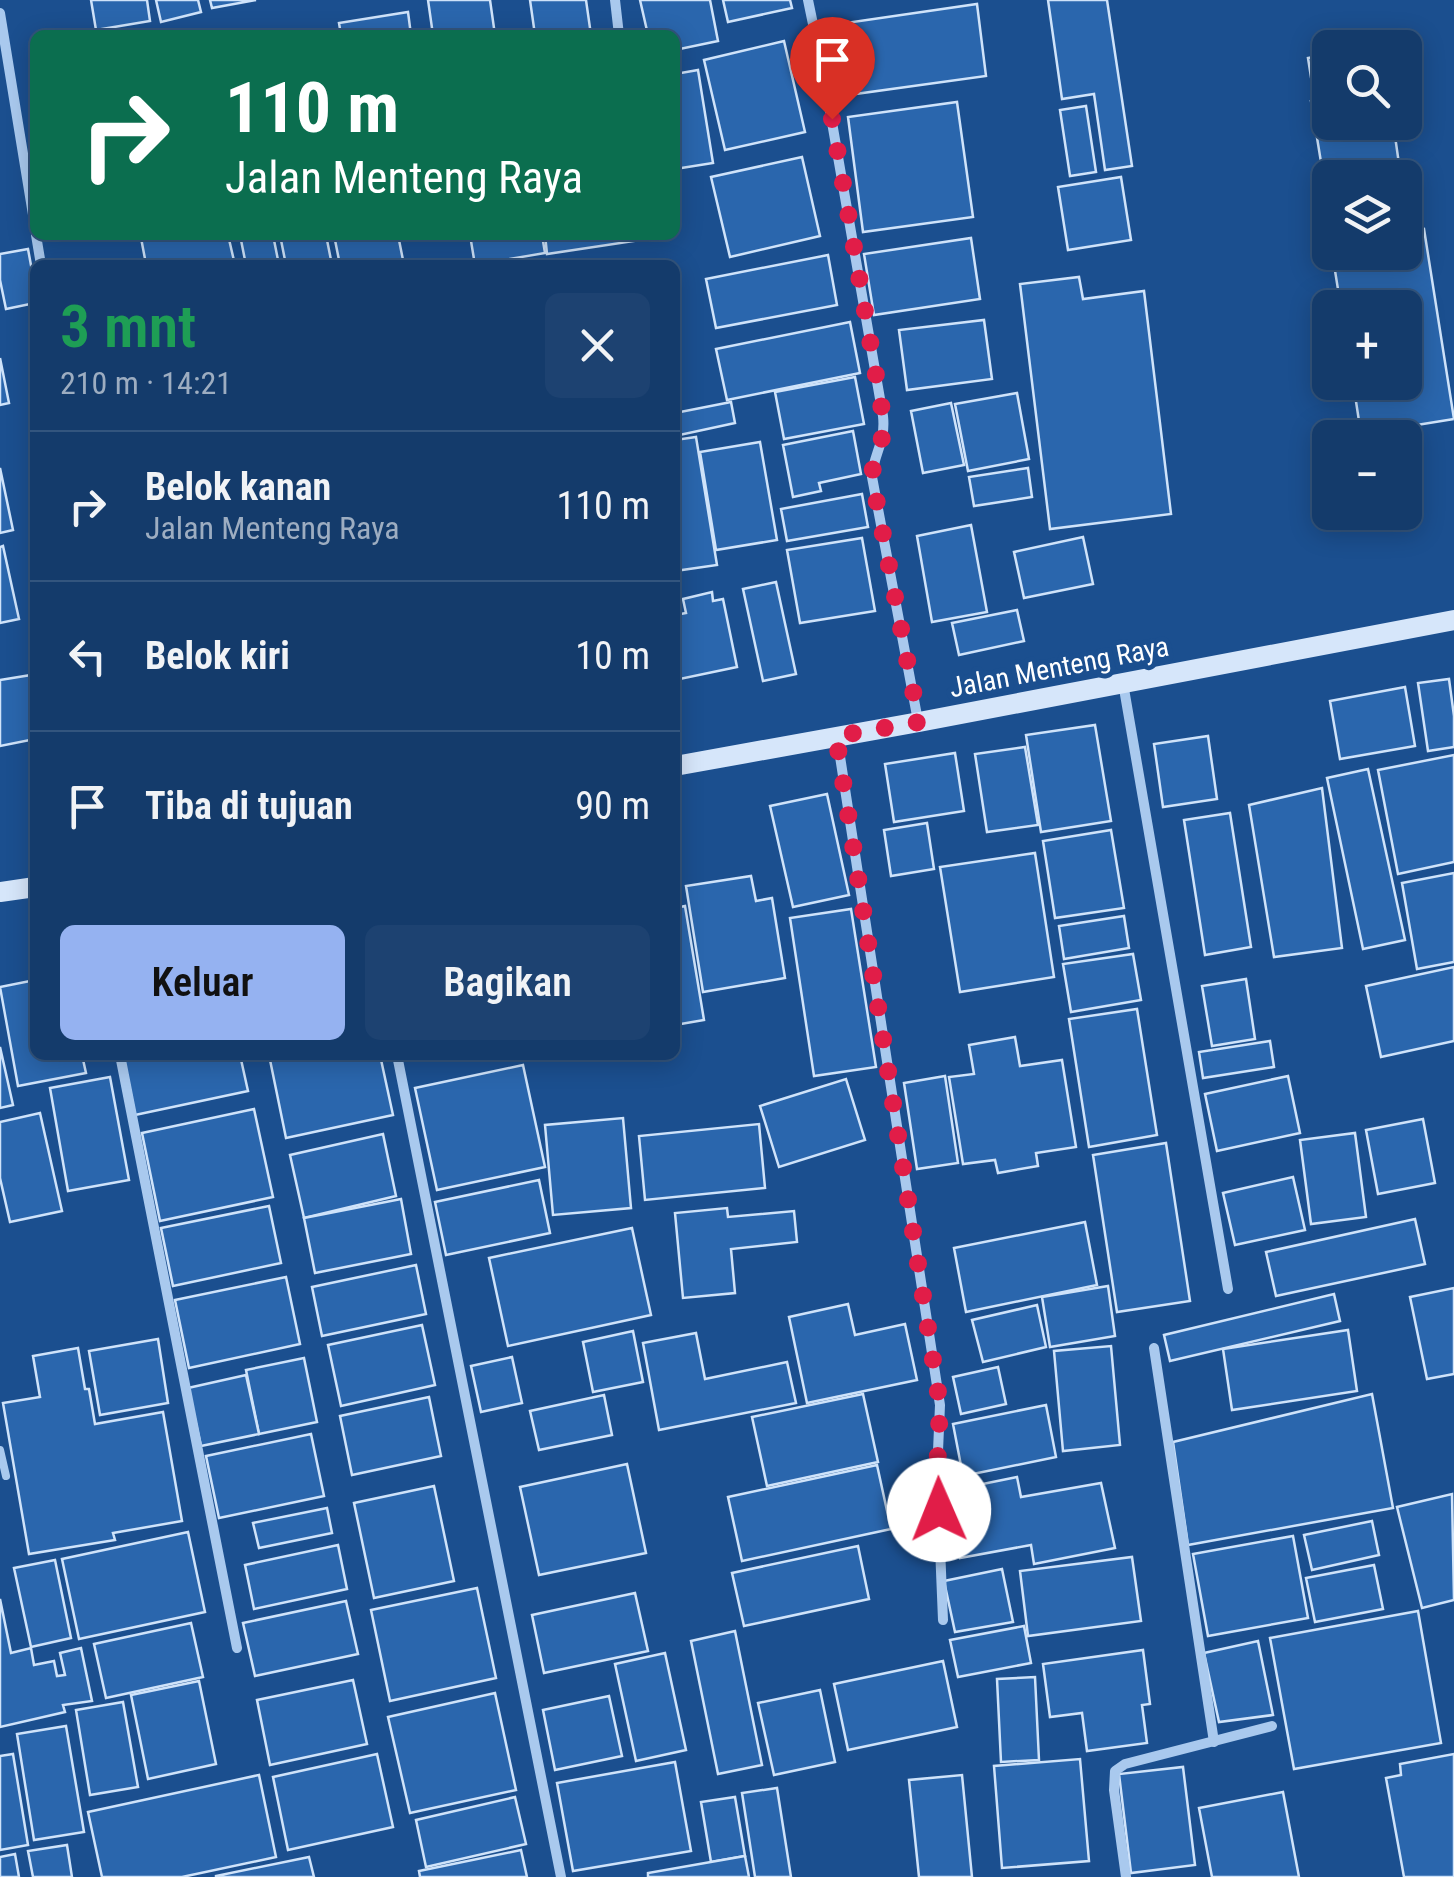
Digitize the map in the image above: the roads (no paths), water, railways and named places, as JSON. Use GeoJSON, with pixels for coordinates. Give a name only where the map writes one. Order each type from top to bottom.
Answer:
{"type":"FeatureCollection","features":[{"type":"Feature","properties":{"kind":"street"},"geometry":{"type":"LineString","coordinates":[[616,0],[619,30]]}},
{"type":"Feature","properties":{"kind":"street"},"geometry":{"type":"LineString","coordinates":[[808,0],[883,416],[883,442],[872,477],[919,722]]}},
{"type":"Feature","properties":{"kind":"street"},"geometry":{"type":"LineString","coordinates":[[0,13],[6,76],[30,188]]}},
{"type":"Feature","properties":{"kind":"street","name":"Jalan Menteng Raya"},"geometry":{"type":"LineString","coordinates":[[680,765],[1454,620]]}},
{"type":"Feature","properties":{"kind":"street"},"geometry":{"type":"LineString","coordinates":[[1123,682],[1228,1289]]}},
{"type":"Feature","properties":{"kind":"street"},"geometry":{"type":"LineString","coordinates":[[836,736],[940,1405],[937,1474],[943,1620]]}},
{"type":"Feature","properties":{"kind":"street"},"geometry":{"type":"LineString","coordinates":[[0,892],[30,887]]}},
{"type":"Feature","properties":{"kind":"street"},"geometry":{"type":"LineString","coordinates":[[121,1060],[238,1648]]}},
{"type":"Feature","properties":{"kind":"street"},"geometry":{"type":"LineString","coordinates":[[398,1060],[561,1877]]}},
{"type":"Feature","properties":{"kind":"street"},"geometry":{"type":"LineString","coordinates":[[1154,1348],[1214,1742]]}},
{"type":"Feature","properties":{"kind":"street"},"geometry":{"type":"LineString","coordinates":[[1126,1877],[1114,1771],[1126,1764],[1272,1726]]}},
{"type":"Feature","properties":{"kind":"lane"},"geometry":{"type":"LineString","coordinates":[[0,1450],[6,1476]]}}]}
